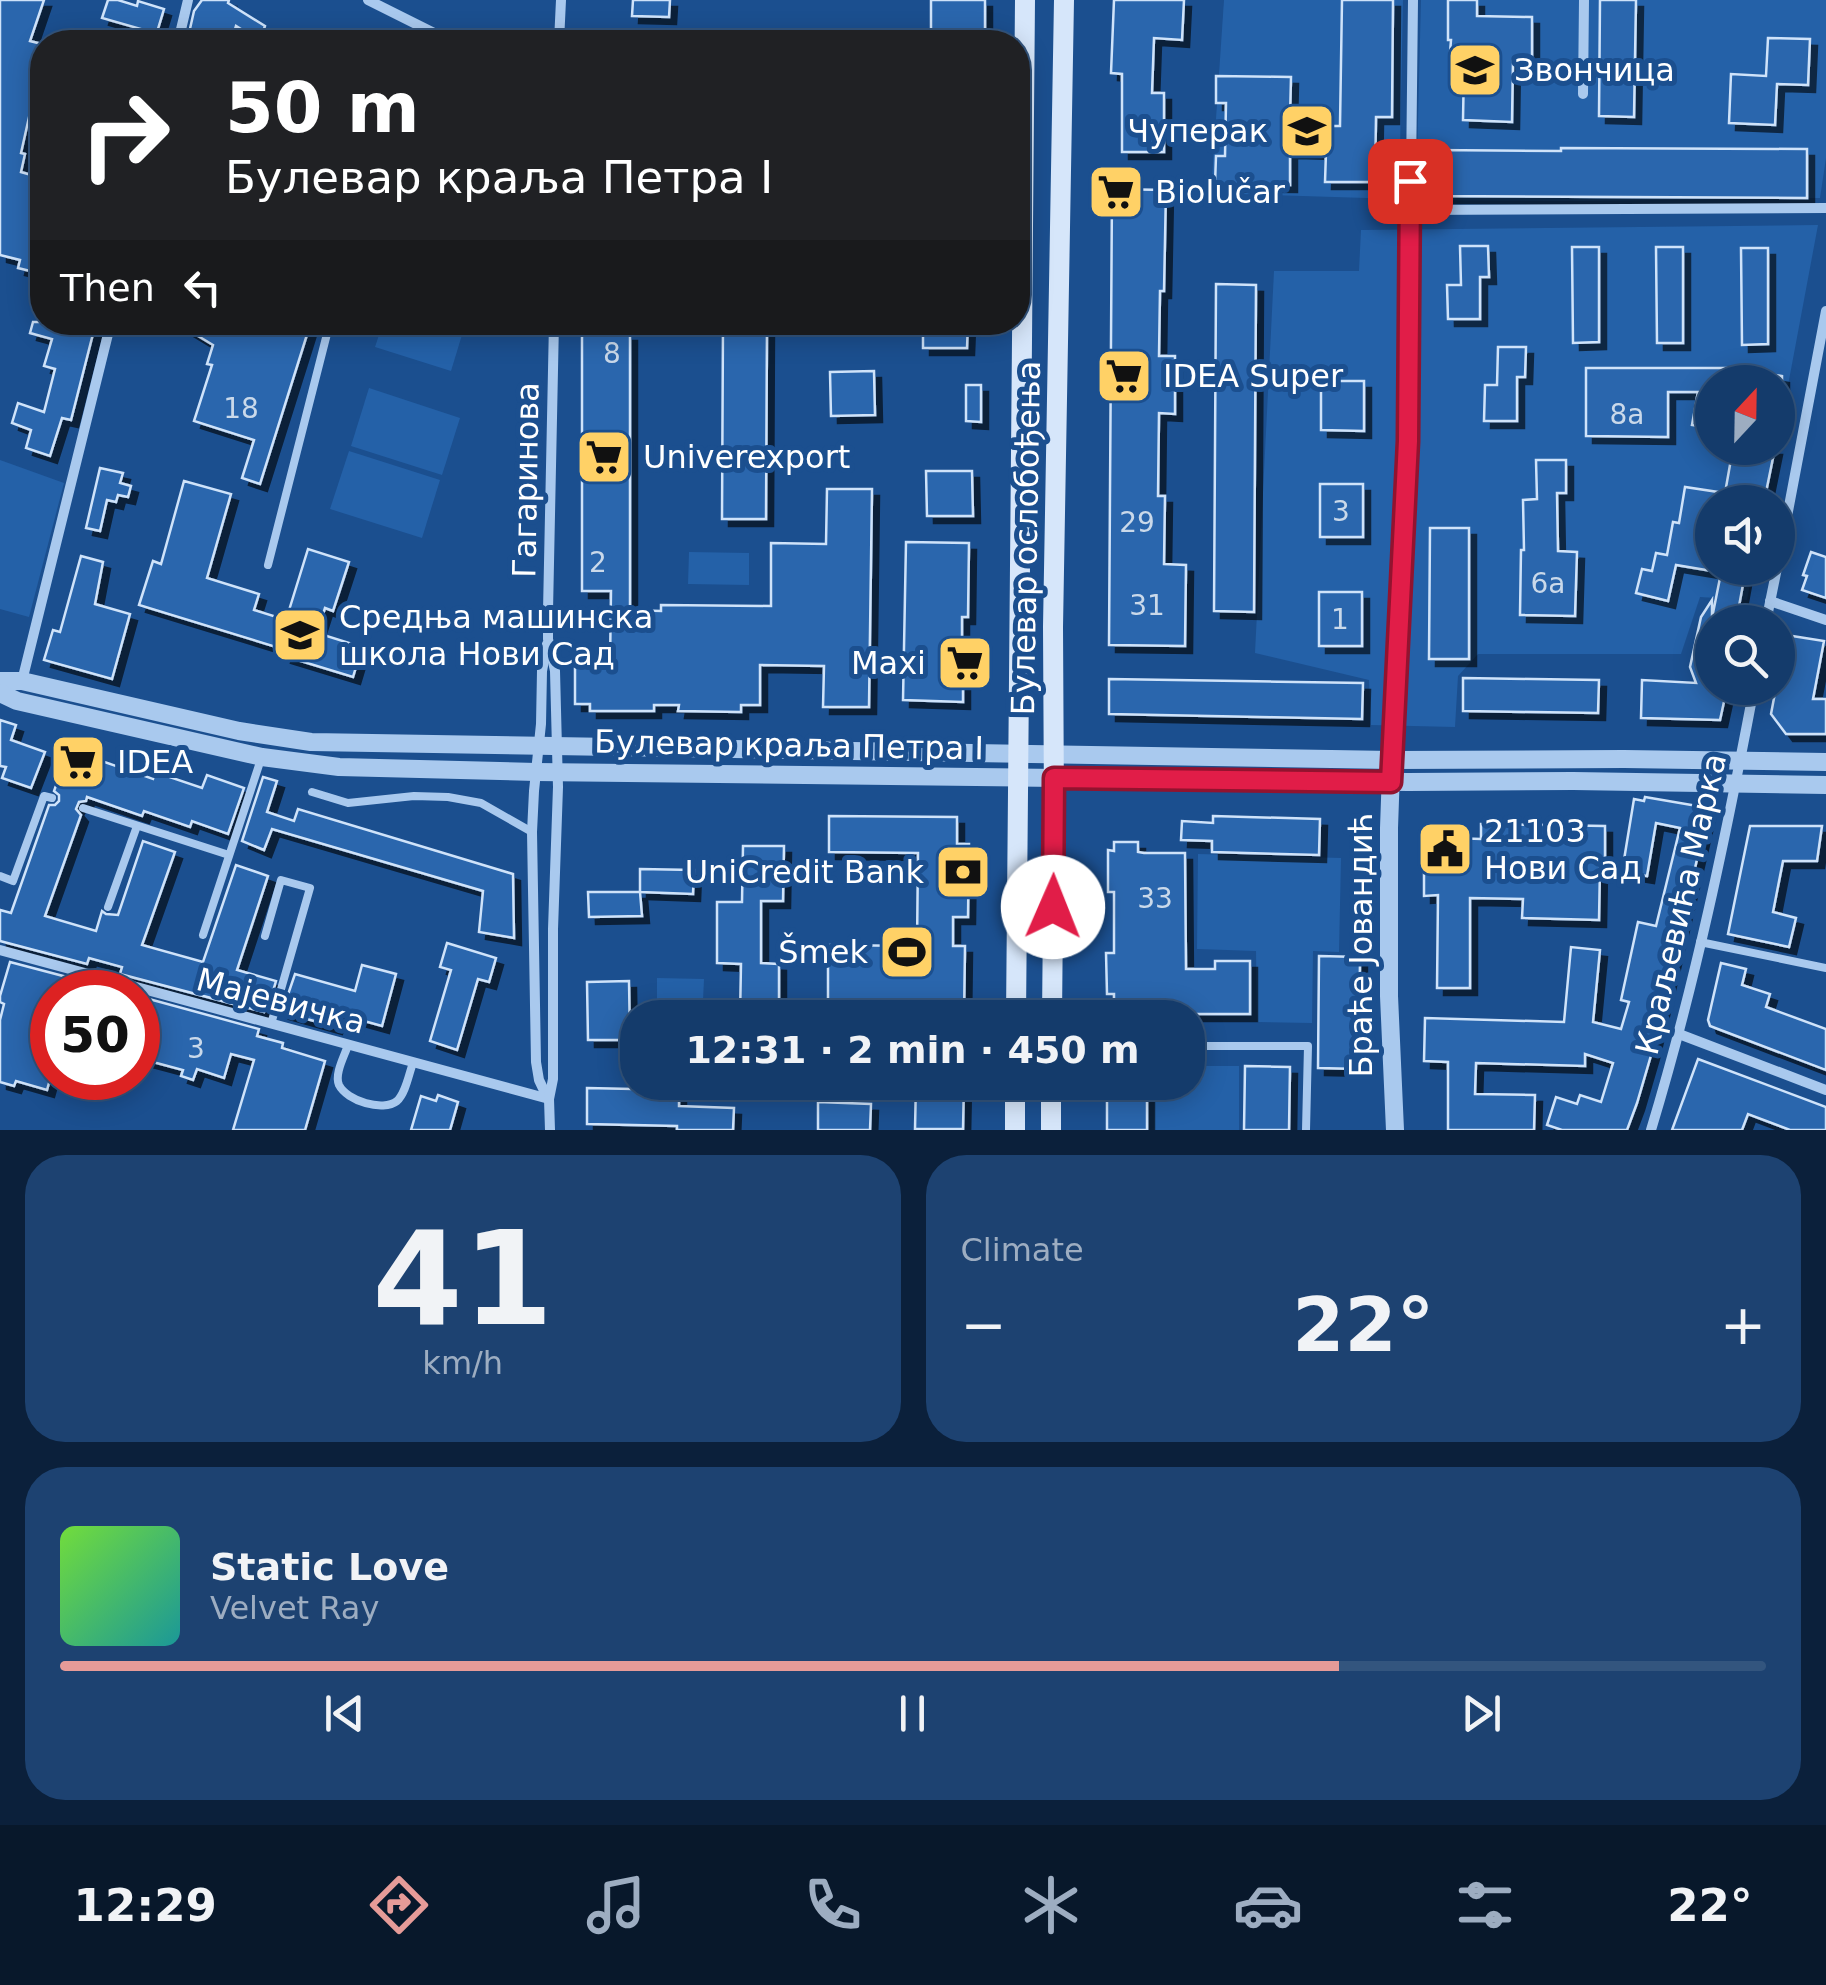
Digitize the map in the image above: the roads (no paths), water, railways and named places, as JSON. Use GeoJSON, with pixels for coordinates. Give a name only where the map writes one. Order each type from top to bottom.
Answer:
{"type":"FeatureCollection","features":[{"type":"Feature","properties":{"kind":"main road","name":"Булевар ослобођења"},"geometry":{"type":"LineString","coordinates":[[1025,0],[1025,30]]}},
{"type":"Feature","properties":{"kind":"main road","name":"Булевар ослобођења"},"geometry":{"type":"LineString","coordinates":[[1052,1000],[1054,588],[1064,0]]}},
{"type":"Feature","properties":{"kind":"main road","name":"Булевар ослобођења"},"geometry":{"type":"LineString","coordinates":[[1016,1000],[1022,335]]}},
{"type":"Feature","properties":{"kind":"main road"},"geometry":{"type":"LineString","coordinates":[[1015,1100],[1015,1130]]}},
{"type":"Feature","properties":{"kind":"main road"},"geometry":{"type":"LineString","coordinates":[[1050,1130],[1051,1100]]}},
{"type":"Feature","properties":{"kind":"street"},"geometry":{"type":"LineString","coordinates":[[181,30],[188,0]]}},
{"type":"Feature","properties":{"kind":"street"},"geometry":{"type":"LineString","coordinates":[[368,0],[428,30]]}},
{"type":"Feature","properties":{"kind":"street"},"geometry":{"type":"LineString","coordinates":[[560,30],[561,0]]}},
{"type":"Feature","properties":{"kind":"street"},"geometry":{"type":"LineString","coordinates":[[1392,760],[1408,441],[1413,0]]}},
{"type":"Feature","properties":{"kind":"street"},"geometry":{"type":"LineString","coordinates":[[1583,94],[1584,0]]}},
{"type":"Feature","properties":{"kind":"street"},"geometry":{"type":"LineString","coordinates":[[1410,210],[1826,208]]}},
{"type":"Feature","properties":{"kind":"street"},"geometry":{"type":"LineString","coordinates":[[1793,485],[1826,311]]}},
{"type":"Feature","properties":{"kind":"street"},"geometry":{"type":"LineString","coordinates":[[22,681],[108,335]]}},
{"type":"Feature","properties":{"kind":"street","name":"Гагаринова"},"geometry":{"type":"LineString","coordinates":[[549,1100],[553,1079],[558,772],[542,724],[542,671],[548,640],[554,335]]}},
{"type":"Feature","properties":{"kind":"street"},"geometry":{"type":"LineString","coordinates":[[1769,605],[1773,585]]}},
{"type":"Feature","properties":{"kind":"street"},"geometry":{"type":"LineString","coordinates":[[1770,601],[1826,620]]}},
{"type":"Feature","properties":{"kind":"street","name":"Гагаринова"},"geometry":{"type":"LineString","coordinates":[[548,640],[555,671],[548,746],[536,772],[532,832],[536,1062],[549,1100]]}},
{"type":"Feature","properties":{"kind":"street","name":"Булевар краља Петра I"},"geometry":{"type":"LineString","coordinates":[[0,681],[22,681],[270,737],[310,742],[1392,760],[1826,762]]}},
{"type":"Feature","properties":{"kind":"street","name":"Булевар краља Петра I"},"geometry":{"type":"LineString","coordinates":[[0,693],[54,710],[262,756],[340,768],[1826,785]]}},
{"type":"Feature","properties":{"kind":"street","name":"Краљевића Марка"},"geometry":{"type":"LineString","coordinates":[[1651,1130],[1700,942],[1751,705]]}},
{"type":"Feature","properties":{"kind":"street","name":"Браће Јовандић"},"geometry":{"type":"LineString","coordinates":[[1392,760],[1389,996],[1395,1130]]}},
{"type":"Feature","properties":{"kind":"street","name":"Мајевичка"},"geometry":{"type":"LineString","coordinates":[[1,953],[549,1100]]}},
{"type":"Feature","properties":{"kind":"street"},"geometry":{"type":"LineString","coordinates":[[1678,1034],[1826,1090]]}},
{"type":"Feature","properties":{"kind":"street"},"geometry":{"type":"LineString","coordinates":[[549,1100],[550,1130]]}},
{"type":"Feature","properties":{"kind":"lane"},"geometry":{"type":"LineString","coordinates":[[268,565],[327,335]]}},
{"type":"Feature","properties":{"kind":"lane"},"geometry":{"type":"LineString","coordinates":[[203,935],[262,756]]}},
{"type":"Feature","properties":{"kind":"lane"},"geometry":{"type":"LineString","coordinates":[[312,792],[348,803],[414,796],[464,800],[481,804],[532,832]]}},
{"type":"Feature","properties":{"kind":"lane"},"geometry":{"type":"LineString","coordinates":[[0,876],[13,881],[44,796],[52,798]]}},
{"type":"Feature","properties":{"kind":"lane"},"geometry":{"type":"LineString","coordinates":[[83,808],[229,855]]}},
{"type":"Feature","properties":{"kind":"lane"},"geometry":{"type":"LineString","coordinates":[[108,906],[137,826]]}},
{"type":"Feature","properties":{"kind":"lane"},"geometry":{"type":"LineString","coordinates":[[264,936],[281,880],[310,888],[272,1024]]}},
{"type":"Feature","properties":{"kind":"lane"},"geometry":{"type":"LineString","coordinates":[[1700,942],[1826,968]]}},
{"type":"Feature","properties":{"kind":"lane"},"geometry":{"type":"LineString","coordinates":[[348,1045],[338,1075],[339,1085],[349,1095],[367,1103],[397,1102],[412,1063]]}},
{"type":"Feature","properties":{"kind":"lane"},"geometry":{"type":"LineString","coordinates":[[1205,1046],[1308,1046],[1306,1130]]}},
{"type":"Feature","properties":{"kind":"place","name":"Звончица"},"geometry":{"type":"Point","coordinates":[1475,70]}},
{"type":"Feature","properties":{"kind":"place","name":"Чуперак"},"geometry":{"type":"Point","coordinates":[1307,131]}},
{"type":"Feature","properties":{"kind":"place","name":"Biolučar"},"geometry":{"type":"Point","coordinates":[1116,192]}},
{"type":"Feature","properties":{"kind":"place","name":"IDEA Super"},"geometry":{"type":"Point","coordinates":[1124,376]}},
{"type":"Feature","properties":{"kind":"place","name":"Univerexport"},"geometry":{"type":"Point","coordinates":[604,457]}},
{"type":"Feature","properties":{"kind":"place","name":"Средња машинска школа Нови Сад"},"geometry":{"type":"Point","coordinates":[300,635]}},
{"type":"Feature","properties":{"kind":"place","name":"Maxi"},"geometry":{"type":"Point","coordinates":[965,663]}},
{"type":"Feature","properties":{"kind":"place","name":"IDEA"},"geometry":{"type":"Point","coordinates":[78,762]}},
{"type":"Feature","properties":{"kind":"place","name":"21103 Нови Сад"},"geometry":{"type":"Point","coordinates":[1445,849]}},
{"type":"Feature","properties":{"kind":"place","name":"UniCredit Bank"},"geometry":{"type":"Point","coordinates":[963,872]}},
{"type":"Feature","properties":{"kind":"place","name":"Šmek"},"geometry":{"type":"Point","coordinates":[907,952]}}]}
